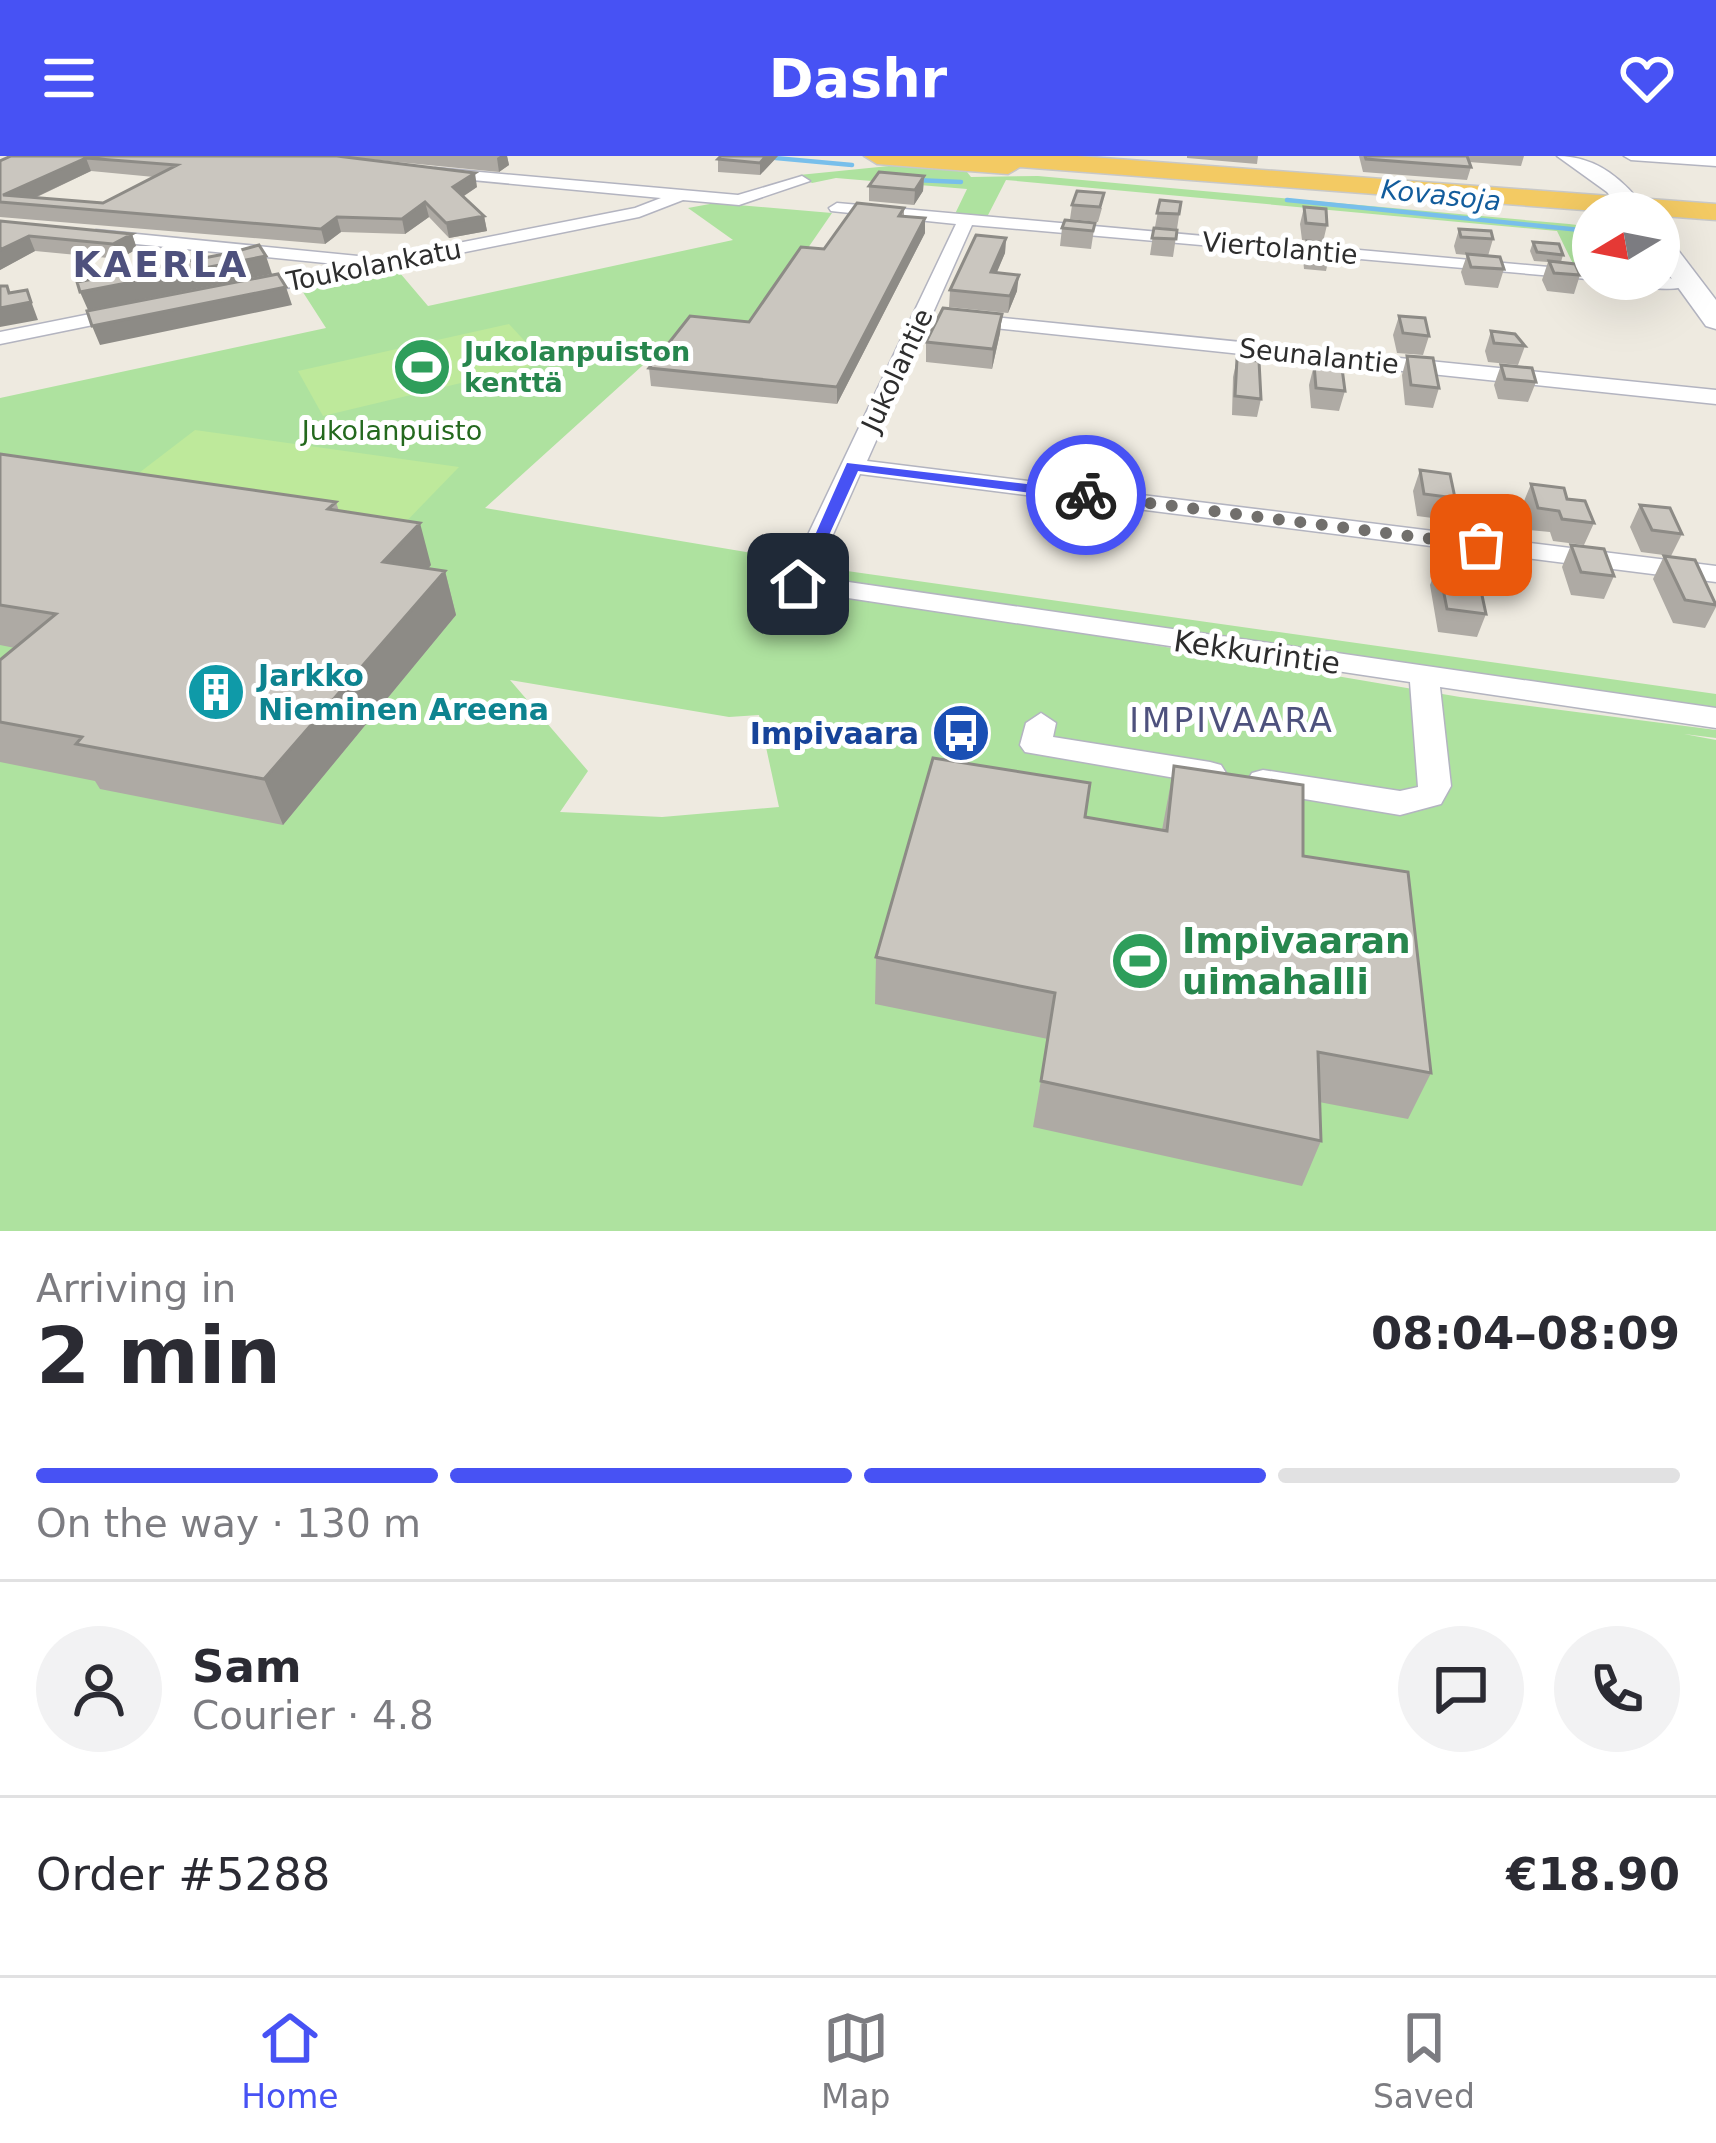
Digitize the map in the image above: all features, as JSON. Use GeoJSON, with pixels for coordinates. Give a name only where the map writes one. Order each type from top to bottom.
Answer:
{"type":"FeatureCollection","features":[{"type":"Feature","properties":{"kind":"highway"},"geometry":{"type":"LineString","coordinates":[[877,156],[1572,211]]}},
{"type":"Feature","properties":{"kind":"highway"},"geometry":{"type":"LineString","coordinates":[[975,156],[1572,204]]}},
{"type":"Feature","properties":{"kind":"highway"},"geometry":{"type":"LineString","coordinates":[[1680,211],[1716,212]]}},
{"type":"Feature","properties":{"kind":"highway"},"geometry":{"type":"LineString","coordinates":[[1680,220],[1716,223]]}},
{"type":"Feature","properties":{"kind":"main road"},"geometry":{"type":"LineString","coordinates":[[1568,156],[1620,192]]}},
{"type":"Feature","properties":{"kind":"main road"},"geometry":{"type":"LineString","coordinates":[[1680,275],[1716,320]]}},
{"type":"Feature","properties":{"kind":"street"},"geometry":{"type":"LineString","coordinates":[[1631,156],[1716,161]]}},
{"type":"Feature","properties":{"kind":"street"},"geometry":{"type":"LineString","coordinates":[[410,171],[739,200],[802,181]]}},
{"type":"Feature","properties":{"kind":"street","name":"Toukolankatu"},"geometry":{"type":"LineString","coordinates":[[228,293],[639,212],[676,198]]}},
{"type":"Feature","properties":{"kind":"street","name":"Viertolantie"},"geometry":{"type":"LineString","coordinates":[[837,208],[1572,274]]}},
{"type":"Feature","properties":{"kind":"street","name":"Jukolantie"},"geometry":{"type":"LineString","coordinates":[[798,584],[967,221]]}},
{"type":"Feature","properties":{"kind":"street"},"geometry":{"type":"LineString","coordinates":[[70,232],[327,255],[372,265]]}},
{"type":"Feature","properties":{"kind":"street"},"geometry":{"type":"LineString","coordinates":[[1680,283],[1685,283]]}},
{"type":"Feature","properties":{"kind":"street"},"geometry":{"type":"LineString","coordinates":[[0,338],[160,307]]}},
{"type":"Feature","properties":{"kind":"street","name":"Seunalantie"},"geometry":{"type":"LineString","coordinates":[[923,315],[1716,397]]}},
{"type":"Feature","properties":{"kind":"street"},"geometry":{"type":"LineString","coordinates":[[853,466],[1716,574]]}},
{"type":"Feature","properties":{"kind":"street","name":"Kekkurintie"},"geometry":{"type":"LineString","coordinates":[[798,584],[1716,718]]}},
{"type":"Feature","properties":{"kind":"street"},"geometry":{"type":"LineString","coordinates":[[1041,723],[1036,745],[1400,803],[1430,796],[1435,786],[1424,676]]}},
{"type":"Feature","properties":{"kind":"green space"},"geometry":{"type":"Polygon","coordinates":[[[899,165],[967,172],[971,177],[1038,176],[1572,225],[1572,262],[1557,231],[1006,180],[986,219],[954,216],[967,189],[836,178],[812,183],[799,175],[899,165]]]}},
{"type":"Feature","properties":{"kind":"green space","name":"Jukolanpuisto"},"geometry":{"type":"Polygon","coordinates":[[[715,203],[832,213],[755,325],[694,319],[485,508],[752,553],[788,583],[1460,697],[1716,730],[1716,738],[1684,734],[1716,740],[1716,1231],[0,1231],[0,398],[326,328],[299,286],[394,266],[428,306],[733,240],[688,208],[715,203]],[[510,680],[588,771],[560,812],[662,817],[779,807],[759,715],[729,717],[510,680]]]}},
{"type":"Feature","properties":{"kind":"green space","name":"Jukolanpuiston kenttä"},"geometry":{"type":"Polygon","coordinates":[[[509,324],[545,363],[323,416],[298,371],[509,324]]]}},
{"type":"Feature","properties":{"kind":"green space"},"geometry":{"type":"Polygon","coordinates":[[[195,430],[459,467],[397,531],[118,489],[195,430]]]}},
{"type":"Feature","properties":{"kind":"green space"},"geometry":{"type":"Polygon","coordinates":[[[833,569],[1716,694],[1716,709],[840,583],[844,574],[833,569]]]}},
{"type":"Feature","properties":{"kind":"building"},"geometry":{"type":"Polygon","coordinates":[[[11,156],[337,156],[475,173],[453,187],[484,216],[446,223],[425,202],[402,219],[337,217],[321,229],[0,202],[0,161],[11,156]],[[86,158],[3,195],[103,203],[177,165],[86,158]]]}},
{"type":"Feature","properties":{"kind":"building"},"geometry":{"type":"Polygon","coordinates":[[[766,156],[760,163],[718,159],[766,156]]]}},
{"type":"Feature","properties":{"kind":"building"},"geometry":{"type":"Polygon","coordinates":[[[1467,156],[1471,167],[1366,159],[1467,156]]]}},
{"type":"Feature","properties":{"kind":"building"},"geometry":{"type":"Polygon","coordinates":[[[879,172],[924,176],[915,190],[869,186],[879,172]]]}},
{"type":"Feature","properties":{"kind":"building"},"geometry":{"type":"Polygon","coordinates":[[[1077,191],[1104,193],[1100,207],[1072,205],[1077,191]]]}},
{"type":"Feature","properties":{"kind":"building"},"geometry":{"type":"Polygon","coordinates":[[[1160,200],[1181,202],[1179,214],[1157,213],[1160,200]]]}},
{"type":"Feature","properties":{"kind":"building"},"geometry":{"type":"Polygon","coordinates":[[[857,203],[904,208],[899,216],[925,218],[837,387],[649,368],[690,316],[749,322],[801,247],[824,249],[857,203]]]}},
{"type":"Feature","properties":{"kind":"building"},"geometry":{"type":"Polygon","coordinates":[[[1304,207],[1326,209],[1327,225],[1306,223],[1304,207]]]}},
{"type":"Feature","properties":{"kind":"building"},"geometry":{"type":"Polygon","coordinates":[[[1065,220],[1095,223],[1093,231],[1062,228],[1065,220]]]}},
{"type":"Feature","properties":{"kind":"building"},"geometry":{"type":"Polygon","coordinates":[[[0,221],[132,234],[113,244],[29,236],[0,250],[0,221]]]}},
{"type":"Feature","properties":{"kind":"building"},"geometry":{"type":"Polygon","coordinates":[[[1154,228],[1177,230],[1176,239],[1152,238],[1154,228]]]}},
{"type":"Feature","properties":{"kind":"building"},"geometry":{"type":"Polygon","coordinates":[[[1459,229],[1491,231],[1493,239],[1461,237],[1459,229]]]}},
{"type":"Feature","properties":{"kind":"building"},"geometry":{"type":"Polygon","coordinates":[[[976,235],[1006,238],[991,272],[1019,275],[1010,296],[950,290],[976,235]]]}},
{"type":"Feature","properties":{"kind":"building"},"geometry":{"type":"Polygon","coordinates":[[[1307,241],[1329,243],[1330,253],[1308,251],[1307,241]]]}},
{"type":"Feature","properties":{"kind":"building"},"geometry":{"type":"Polygon","coordinates":[[[1533,242],[1559,244],[1563,255],[1537,252],[1533,242]]]}},
{"type":"Feature","properties":{"kind":"building"},"geometry":{"type":"Polygon","coordinates":[[[259,245],[266,256],[80,292],[77,282],[230,253],[259,245]]]}},
{"type":"Feature","properties":{"kind":"building"},"geometry":{"type":"Polygon","coordinates":[[[1467,254],[1500,257],[1504,269],[1471,267],[1467,254]]]}},
{"type":"Feature","properties":{"kind":"building"},"geometry":{"type":"Polygon","coordinates":[[[1549,261],[1572,264],[1572,274],[1554,273],[1549,261]]]}},
{"type":"Feature","properties":{"kind":"building"},"geometry":{"type":"Polygon","coordinates":[[[278,274],[286,287],[92,326],[87,311],[278,274]]]}},
{"type":"Feature","properties":{"kind":"building"},"geometry":{"type":"Polygon","coordinates":[[[0,286],[7,286],[9,293],[27,290],[31,302],[0,308],[0,286]]]}},
{"type":"Feature","properties":{"kind":"building"},"geometry":{"type":"Polygon","coordinates":[[[943,308],[1002,314],[993,349],[926,342],[943,308]]]}},
{"type":"Feature","properties":{"kind":"building"},"geometry":{"type":"Polygon","coordinates":[[[1399,316],[1425,318],[1429,336],[1403,333],[1399,316]]]}},
{"type":"Feature","properties":{"kind":"building"},"geometry":{"type":"Polygon","coordinates":[[[1491,331],[1515,334],[1525,346],[1494,343],[1491,331]]]}},
{"type":"Feature","properties":{"kind":"building"},"geometry":{"type":"Polygon","coordinates":[[[1407,356],[1433,358],[1439,388],[1411,385],[1407,356]]]}},
{"type":"Feature","properties":{"kind":"building"},"geometry":{"type":"Polygon","coordinates":[[[1237,359],[1259,361],[1261,399],[1235,396],[1237,359]]]}},
{"type":"Feature","properties":{"kind":"building"},"geometry":{"type":"Polygon","coordinates":[[[1314,365],[1342,368],[1345,391],[1316,388],[1314,365]]]}},
{"type":"Feature","properties":{"kind":"building"},"geometry":{"type":"Polygon","coordinates":[[[1501,365],[1532,368],[1536,382],[1505,379],[1501,365]]]}},
{"type":"Feature","properties":{"kind":"building","name":"Jarkko Nieminen Areena"},"geometry":{"type":"Polygon","coordinates":[[[0,454],[336,502],[328,509],[420,523],[383,562],[445,571],[264,779],[76,744],[82,737],[0,722],[0,660],[56,614],[0,605],[0,454]]]}},
{"type":"Feature","properties":{"kind":"building"},"geometry":{"type":"Polygon","coordinates":[[[1420,470],[1450,474],[1455,498],[1424,494],[1420,470]]]}},
{"type":"Feature","properties":{"kind":"building"},"geometry":{"type":"Polygon","coordinates":[[[1531,484],[1564,488],[1567,499],[1585,501],[1594,523],[1562,519],[1559,511],[1538,508],[1531,484]]]}},
{"type":"Feature","properties":{"kind":"building"},"geometry":{"type":"Polygon","coordinates":[[[1640,505],[1670,508],[1682,534],[1652,530],[1640,505]]]}},
{"type":"Feature","properties":{"kind":"building"},"geometry":{"type":"Polygon","coordinates":[[[1571,545],[1604,549],[1614,576],[1581,572],[1571,545]]]}},
{"type":"Feature","properties":{"kind":"building"},"geometry":{"type":"Polygon","coordinates":[[[1664,556],[1695,560],[1716,605],[1685,600],[1664,556]]]}},
{"type":"Feature","properties":{"kind":"building"},"geometry":{"type":"Polygon","coordinates":[[[1438,563],[1477,572],[1486,614],[1447,609],[1438,563]]]}},
{"type":"Feature","properties":{"kind":"building","name":"Impivaaran uimahalli"},"geometry":{"type":"Polygon","coordinates":[[[933,758],[1090,783],[1085,817],[1167,831],[1174,766],[1303,785],[1303,856],[1408,872],[1431,1073],[1318,1052],[1321,1141],[1041,1081],[1055,993],[876,957],[933,758]]]}},
{"type":"Feature","properties":{"kind":"waterway","name":"Kovasoja"},"geometry":{"type":"LineString","coordinates":[[753,156],[852,165]]}},
{"type":"Feature","properties":{"kind":"waterway"},"geometry":{"type":"LineString","coordinates":[[915,180],[961,182]]}},
{"type":"Feature","properties":{"kind":"waterway","name":"Kovasoja"},"geometry":{"type":"LineString","coordinates":[[1287,200],[1572,229]]}},
{"type":"Feature","properties":{"kind":"way so far"},"geometry":{"type":"LineString","coordinates":[[1086,495],[1481,545]]}},
{"type":"Feature","properties":{"kind":"place","name":"Jukolanpuiston kenttä"},"geometry":{"type":"Point","coordinates":[422,367]}},
{"type":"Feature","properties":{"kind":"place","name":"Jarkko Nieminen Areena"},"geometry":{"type":"Point","coordinates":[216,692]}},
{"type":"Feature","properties":{"kind":"place","name":"Impivaara"},"geometry":{"type":"Point","coordinates":[961,733]}},
{"type":"Feature","properties":{"kind":"place","name":"Impivaaran uimahalli"},"geometry":{"type":"Point","coordinates":[1140,961]}},
{"type":"Feature","properties":{"kind":"district","name":"KAERLA"},"geometry":{"type":"Point","coordinates":[161,264]}},
{"type":"Feature","properties":{"kind":"district","name":"IMPIVAARA"},"geometry":{"type":"Point","coordinates":[1232,720]}},
{"type":"Feature","properties":{"kind":"route"},"geometry":{"type":"LineString","coordinates":[[798,584],[853,466],[1086,495]]}}]}
